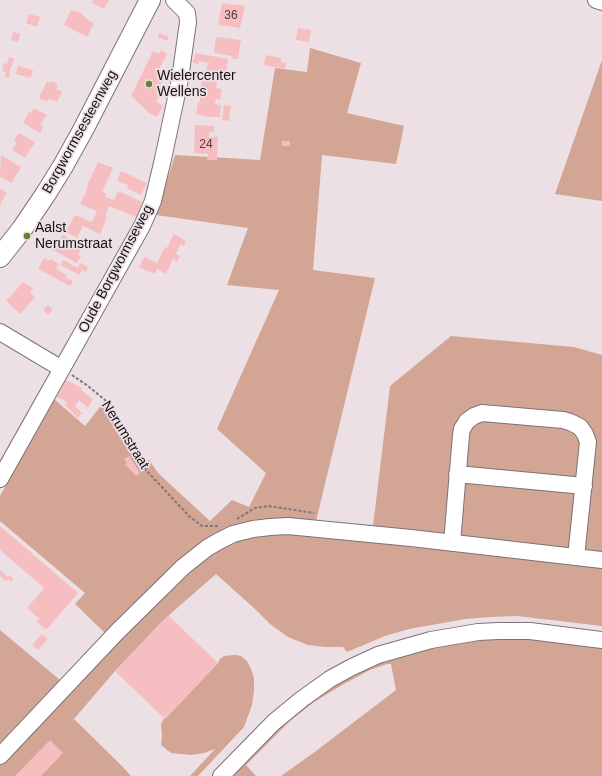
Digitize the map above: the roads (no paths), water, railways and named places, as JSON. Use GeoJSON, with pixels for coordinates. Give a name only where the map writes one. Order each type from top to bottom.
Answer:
{"type":"FeatureCollection","features":[{"type":"Feature","properties":{"kind":"main road","name":"Borgwormsesteenweg"},"geometry":{"type":"LineString","coordinates":[[0,257],[30,218],[63,166],[150,0]]}},
{"type":"Feature","properties":{"kind":"street","name":"Oude Borgwormseweg"},"geometry":{"type":"LineString","coordinates":[[0,479],[142,226],[153,201],[180,79],[188,22],[187,13],[174,0]]}},
{"type":"Feature","properties":{"kind":"street"},"geometry":{"type":"LineString","coordinates":[[596,0],[602,2]]}},
{"type":"Feature","properties":{"kind":"street"},"geometry":{"type":"LineString","coordinates":[[0,332],[62,369]]}},
{"type":"Feature","properties":{"kind":"street"},"geometry":{"type":"LineString","coordinates":[[452,543],[461,435],[462,429],[467,421],[474,416],[482,414],[563,420],[580,427],[588,438],[576,557]]}},
{"type":"Feature","properties":{"kind":"street"},"geometry":{"type":"LineString","coordinates":[[457,474],[584,486]]}},
{"type":"Feature","properties":{"kind":"street"},"geometry":{"type":"LineString","coordinates":[[0,756],[142,607],[183,567],[219,540],[233,534],[253,529],[288,526],[602,560]]}},
{"type":"Feature","properties":{"kind":"street"},"geometry":{"type":"LineString","coordinates":[[221,776],[274,722],[302,698],[330,679],[378,655],[431,640],[478,632],[530,631],[602,640]]}},
{"type":"Feature","properties":{"kind":"place","name":"Wielercenter Wellens"},"geometry":{"type":"Point","coordinates":[149,84]}},
{"type":"Feature","properties":{"kind":"place","name":"Aalst Nerumstraat"},"geometry":{"type":"Point","coordinates":[27,236]}}]}
